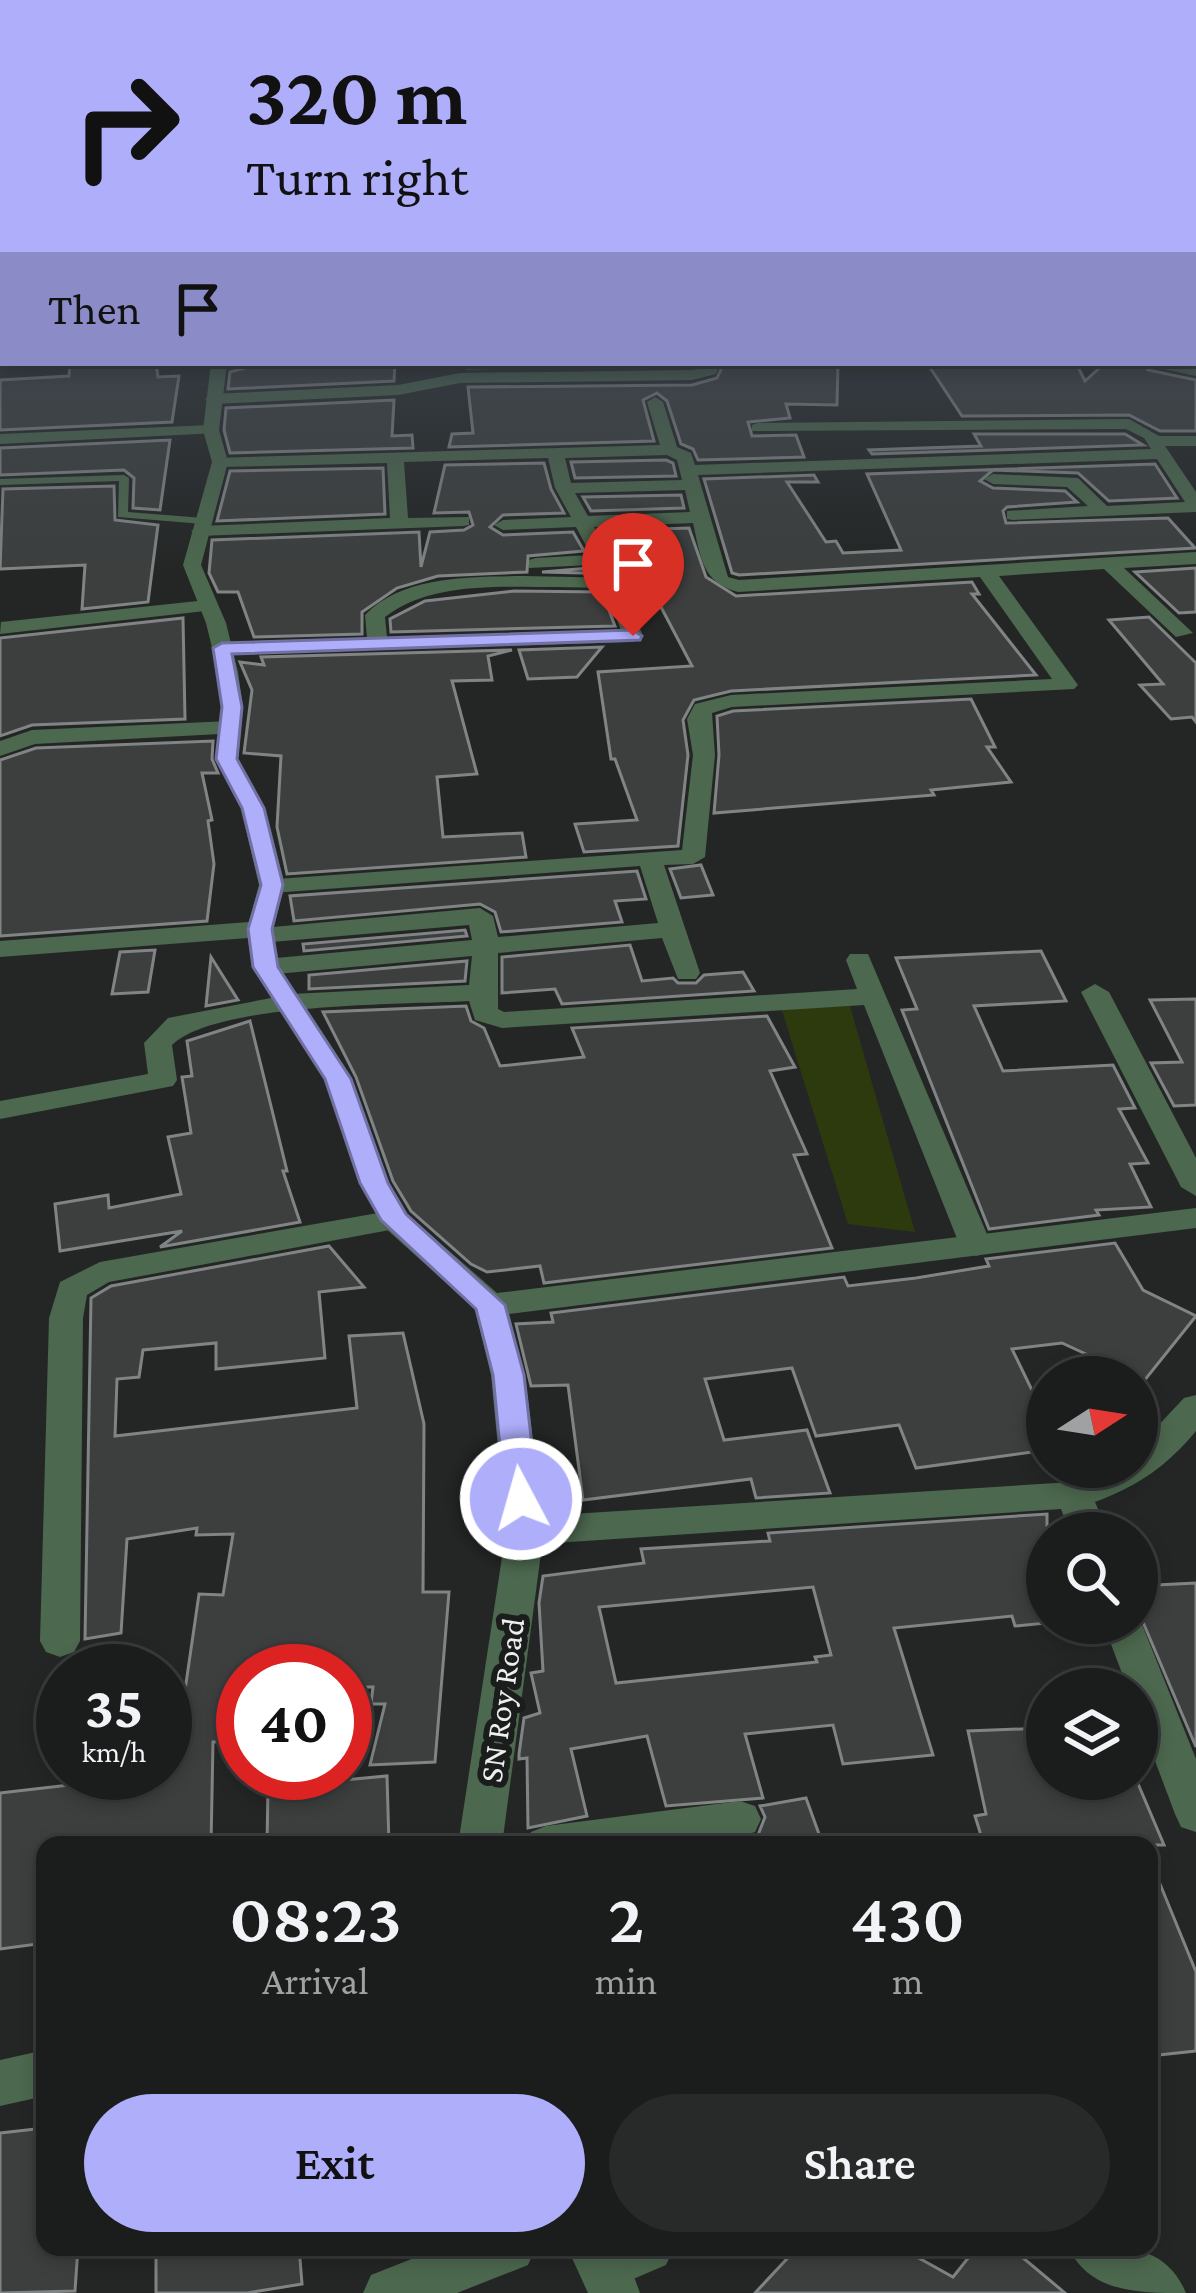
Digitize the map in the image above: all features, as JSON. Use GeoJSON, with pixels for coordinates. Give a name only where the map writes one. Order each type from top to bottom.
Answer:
{"type":"FeatureCollection","features":[{"type":"Feature","properties":{"kind":"street"},"geometry":{"type":"LineString","coordinates":[[219,366],[212,414],[220,462],[192,565],[222,648],[232,707],[226,759],[253,808],[272,885],[260,932],[266,967],[338,1079],[374,1183],[395,1220],[490,1305],[1196,1218]]}},
{"type":"Feature","properties":{"kind":"street"},"geometry":{"type":"LineString","coordinates":[[0,439],[398,390],[460,377],[692,375],[712,366]]}},
{"type":"Feature","properties":{"kind":"street"},"geometry":{"type":"LineString","coordinates":[[655,402],[670,450]]}},
{"type":"Feature","properties":{"kind":"street"},"geometry":{"type":"LineString","coordinates":[[758,428],[1138,426],[1196,506],[1013,515]]}},
{"type":"Feature","properties":{"kind":"street"},"geometry":{"type":"LineString","coordinates":[[563,488],[1196,441]]}},
{"type":"Feature","properties":{"kind":"street"},"geometry":{"type":"LineString","coordinates":[[220,462],[670,450],[685,458],[714,572],[721,581],[738,586],[1196,557]]}},
{"type":"Feature","properties":{"kind":"street"},"geometry":{"type":"LineString","coordinates":[[476,567],[603,560],[563,488],[555,451]]}},
{"type":"Feature","properties":{"kind":"street"},"geometry":{"type":"LineString","coordinates":[[613,451],[623,486]]}},
{"type":"Feature","properties":{"kind":"street"},"geometry":{"type":"LineString","coordinates":[[395,455],[399,522]]}},
{"type":"Feature","properties":{"kind":"street"},"geometry":{"type":"LineString","coordinates":[[691,482],[1060,480],[1082,488],[1103,511]]}},
{"type":"Feature","properties":{"kind":"street"},"geometry":{"type":"LineString","coordinates":[[503,525],[699,517]]}},
{"type":"Feature","properties":{"kind":"street"},"geometry":{"type":"LineString","coordinates":[[201,526],[463,521]]}},
{"type":"Feature","properties":{"kind":"street"},"geometry":{"type":"LineString","coordinates":[[1109,564],[1183,633]]}},
{"type":"Feature","properties":{"kind":"street"},"geometry":{"type":"LineString","coordinates":[[272,885],[649,856],[693,857],[704,755],[698,718],[704,709],[731,700],[1067,685],[987,573]]}},
{"type":"Feature","properties":{"kind":"street"},"geometry":{"type":"LineString","coordinates":[[222,648],[378,644],[610,636],[633,636],[614,582],[498,585],[425,590],[385,603],[375,615],[378,644]]}},
{"type":"Feature","properties":{"kind":"street"},"geometry":{"type":"LineString","coordinates":[[0,628],[207,606]]}},
{"type":"Feature","properties":{"kind":"street"},"geometry":{"type":"LineString","coordinates":[[0,724],[27,725],[32,737]]}},
{"type":"Feature","properties":{"kind":"street"},"geometry":{"type":"LineString","coordinates":[[0,749],[32,737],[230,728]]}},
{"type":"Feature","properties":{"kind":"street"},"geometry":{"type":"LineString","coordinates":[[649,856],[687,973]]}},
{"type":"Feature","properties":{"kind":"street"},"geometry":{"type":"LineString","coordinates":[[0,949],[468,914],[480,916],[486,943],[485,1014],[502,1020],[874,996]]}},
{"type":"Feature","properties":{"kind":"street"},"geometry":{"type":"LineString","coordinates":[[266,967],[672,929]]}},
{"type":"Feature","properties":{"kind":"street"},"geometry":{"type":"LineString","coordinates":[[860,960],[976,1246]]}},
{"type":"Feature","properties":{"kind":"street"},"geometry":{"type":"LineString","coordinates":[[1095,992],[1196,1187]]}},
{"type":"Feature","properties":{"kind":"street"},"geometry":{"type":"LineString","coordinates":[[0,1110],[163,1080],[158,1043],[178,1024],[292,1002],[458,993],[482,997]]}},
{"type":"Feature","properties":{"kind":"street"},"geometry":{"type":"LineString","coordinates":[[60,1641],[66,1318],[72,1290],[100,1273],[395,1220]]}},
{"type":"Feature","properties":{"kind":"street","name":"SN Roy Road"},"geometry":{"type":"LineString","coordinates":[[482,1836],[525,1531],[508,1375],[490,1305]]}},
{"type":"Feature","properties":{"kind":"street"},"geometry":{"type":"LineString","coordinates":[[525,1531],[1074,1495],[1129,1476],[1156,1457],[1196,1407]]}},
{"type":"Feature","properties":{"kind":"street"},"geometry":{"type":"LineString","coordinates":[[1074,1495],[1081,1512]]}},
{"type":"Feature","properties":{"kind":"street"},"geometry":{"type":"LineString","coordinates":[[1131,1644],[1196,1814]]}},
{"type":"Feature","properties":{"kind":"street"},"geometry":{"type":"LineString","coordinates":[[613,1836],[740,1819]]}},
{"type":"Feature","properties":{"kind":"street"},"geometry":{"type":"LineString","coordinates":[[0,2083],[36,2075]]}},
{"type":"Feature","properties":{"kind":"street"},"geometry":{"type":"LineString","coordinates":[[389,2293],[486,2256]]}},
{"type":"Feature","properties":{"kind":"street"},"geometry":{"type":"LineString","coordinates":[[1107,2256],[1160,2293]]}},
{"type":"Feature","properties":{"kind":"lane"},"geometry":{"type":"LineString","coordinates":[[0,482],[124,478],[122,536]]}},
{"type":"Feature","properties":{"kind":"lane"},"geometry":{"type":"LineString","coordinates":[[122,515],[201,526]]}},
{"type":"Feature","properties":{"kind":"green space"},"geometry":{"type":"Polygon","coordinates":[[[849,1003],[915,1232],[848,1224],[780,1004],[849,1003]]]}},
{"type":"Feature","properties":{"kind":"building"},"geometry":{"type":"Polygon","coordinates":[[[70,366],[156,366],[158,377],[179,376],[172,422],[0,430],[0,380],[69,376],[70,366]]]}},
{"type":"Feature","properties":{"kind":"building"},"geometry":{"type":"Polygon","coordinates":[[[253,366],[395,366],[394,381],[228,389],[230,372],[253,366]]]}},
{"type":"Feature","properties":{"kind":"building"},"geometry":{"type":"Polygon","coordinates":[[[472,366],[583,366],[466,368],[472,366]]]}},
{"type":"Feature","properties":{"kind":"building"},"geometry":{"type":"Polygon","coordinates":[[[723,366],[838,366],[837,405],[786,404],[790,418],[748,422],[752,436],[796,435],[804,457],[698,460],[693,449],[681,444],[667,401],[657,393],[643,400],[654,441],[449,447],[452,434],[473,433],[468,387],[692,385],[717,378],[723,366]]]}},
{"type":"Feature","properties":{"kind":"building"},"geometry":{"type":"Polygon","coordinates":[[[929,366],[1078,366],[1085,381],[1102,366],[1145,366],[1196,380],[1196,431],[1160,431],[1129,415],[962,416],[929,366]]]}},
{"type":"Feature","properties":{"kind":"building"},"geometry":{"type":"Polygon","coordinates":[[[394,400],[392,436],[412,435],[413,448],[230,453],[224,430],[226,408],[394,400]]]}},
{"type":"Feature","properties":{"kind":"building"},"geometry":{"type":"Polygon","coordinates":[[[974,434],[1125,434],[1143,445],[872,454],[869,450],[981,446],[974,434]]]}},
{"type":"Feature","properties":{"kind":"building"},"geometry":{"type":"Polygon","coordinates":[[[170,440],[160,510],[133,508],[134,478],[124,470],[0,475],[0,448],[170,440]]]}},
{"type":"Feature","properties":{"kind":"building"},"geometry":{"type":"Polygon","coordinates":[[[571,462],[673,463],[676,476],[575,478],[571,462]]]}},
{"type":"Feature","properties":{"kind":"building"},"geometry":{"type":"Polygon","coordinates":[[[544,463],[564,513],[503,515],[490,527],[503,535],[573,532],[584,551],[528,556],[527,572],[438,576],[397,588],[362,612],[362,634],[254,637],[238,592],[218,592],[209,573],[212,540],[419,532],[421,567],[430,532],[473,525],[469,512],[434,513],[445,465],[544,463]]]}},
{"type":"Feature","properties":{"kind":"building"},"geometry":{"type":"Polygon","coordinates":[[[1155,464],[1177,498],[1109,501],[1078,473],[993,470],[980,481],[993,488],[1065,491],[1077,502],[1007,507],[1003,511],[1006,523],[1168,518],[1195,548],[739,575],[732,573],[704,479],[814,475],[818,482],[787,482],[826,542],[836,541],[843,553],[901,550],[867,474],[1155,464]]]}},
{"type":"Feature","properties":{"kind":"building"},"geometry":{"type":"Polygon","coordinates":[[[383,468],[385,514],[217,521],[230,471],[383,468]]]}},
{"type":"Feature","properties":{"kind":"building"},"geometry":{"type":"Polygon","coordinates":[[[114,486],[115,520],[158,525],[148,602],[82,609],[85,565],[0,569],[3,489],[114,486]]]}},
{"type":"Feature","properties":{"kind":"building"},"geometry":{"type":"Polygon","coordinates":[[[681,495],[684,508],[591,511],[583,497],[681,495]]]}},
{"type":"Feature","properties":{"kind":"building"},"geometry":{"type":"Polygon","coordinates":[[[689,528],[706,577],[736,596],[972,582],[979,594],[972,594],[1036,675],[731,691],[694,700],[683,720],[688,755],[678,846],[584,852],[575,824],[637,820],[615,759],[611,759],[598,672],[692,666],[652,590],[637,608],[620,574],[542,572],[614,566],[616,558],[601,531],[689,528]]]}},
{"type":"Feature","properties":{"kind":"building"},"geometry":{"type":"Polygon","coordinates":[[[1196,568],[1196,612],[1179,613],[1135,572],[1196,568]]]}},
{"type":"Feature","properties":{"kind":"building"},"geometry":{"type":"Polygon","coordinates":[[[514,591],[602,592],[615,626],[391,632],[390,619],[425,601],[514,591]]]}},
{"type":"Feature","properties":{"kind":"building"},"geometry":{"type":"Polygon","coordinates":[[[1149,617],[1196,663],[1196,722],[1192,717],[1171,719],[1140,685],[1163,684],[1109,620],[1149,617]]]}},
{"type":"Feature","properties":{"kind":"building"},"geometry":{"type":"Polygon","coordinates":[[[183,618],[185,719],[32,725],[0,736],[0,638],[183,618]]]}},
{"type":"Feature","properties":{"kind":"building"},"geometry":{"type":"Polygon","coordinates":[[[602,647],[577,677],[528,679],[519,650],[602,647]]]}},
{"type":"Feature","properties":{"kind":"building"},"geometry":{"type":"Polygon","coordinates":[[[512,650],[488,656],[492,680],[452,681],[477,774],[437,777],[443,837],[522,833],[526,857],[287,874],[277,827],[281,756],[244,753],[252,690],[240,662],[264,665],[261,657],[512,650]]]}},
{"type":"Feature","properties":{"kind":"building"},"geometry":{"type":"Polygon","coordinates":[[[971,699],[995,747],[987,747],[1011,782],[931,790],[934,795],[714,813],[717,716],[733,711],[971,699]]]}},
{"type":"Feature","properties":{"kind":"building"},"geometry":{"type":"Polygon","coordinates":[[[213,741],[212,759],[218,773],[202,773],[212,820],[208,821],[214,864],[207,921],[0,936],[0,760],[36,748],[213,741]]]}},
{"type":"Feature","properties":{"kind":"building"},"geometry":{"type":"Polygon","coordinates":[[[701,865],[713,895],[681,898],[670,869],[701,865]]]}},
{"type":"Feature","properties":{"kind":"building"},"geometry":{"type":"Polygon","coordinates":[[[637,871],[646,899],[615,901],[622,922],[501,932],[495,912],[480,904],[294,921],[290,896],[637,871]]]}},
{"type":"Feature","properties":{"kind":"building"},"geometry":{"type":"Polygon","coordinates":[[[465,930],[467,936],[304,951],[303,944],[465,930]]]}},
{"type":"Feature","properties":{"kind":"building"},"geometry":{"type":"Polygon","coordinates":[[[630,945],[642,981],[673,978],[678,983],[696,983],[704,975],[743,972],[754,991],[562,1004],[555,989],[502,993],[502,957],[630,945]]]}},
{"type":"Feature","properties":{"kind":"building"},"geometry":{"type":"Polygon","coordinates":[[[155,950],[148,992],[112,994],[120,952],[155,950]]]}},
{"type":"Feature","properties":{"kind":"building"},"geometry":{"type":"Polygon","coordinates":[[[1041,951],[1066,1001],[974,1006],[1003,1071],[1113,1065],[1135,1108],[1119,1109],[1148,1163],[1130,1164],[1151,1207],[1096,1210],[1099,1215],[989,1229],[902,1010],[917,1009],[896,958],[1041,951]]]}},
{"type":"Feature","properties":{"kind":"building"},"geometry":{"type":"Polygon","coordinates":[[[211,957],[238,1000],[206,1006],[211,957]]]}},
{"type":"Feature","properties":{"kind":"building"},"geometry":{"type":"Polygon","coordinates":[[[467,961],[465,981],[309,989],[309,975],[467,961]]]}},
{"type":"Feature","properties":{"kind":"building"},"geometry":{"type":"Polygon","coordinates":[[[1196,999],[1196,1105],[1174,1106],[1151,1063],[1182,1062],[1150,1000],[1196,999]]]}},
{"type":"Feature","properties":{"kind":"building"},"geometry":{"type":"Polygon","coordinates":[[[466,1006],[471,1021],[484,1028],[500,1066],[584,1057],[572,1028],[767,1016],[795,1067],[770,1071],[807,1154],[794,1155],[832,1248],[544,1283],[540,1266],[487,1272],[471,1264],[411,1211],[393,1181],[356,1077],[323,1012],[466,1006]]]}},
{"type":"Feature","properties":{"kind":"building"},"geometry":{"type":"Polygon","coordinates":[[[250,1021],[287,1171],[283,1171],[300,1222],[160,1247],[182,1231],[60,1251],[55,1204],[108,1195],[109,1208],[181,1194],[168,1137],[191,1133],[182,1077],[192,1076],[187,1041],[250,1021]]]}},
{"type":"Feature","properties":{"kind":"building"},"geometry":{"type":"Polygon","coordinates":[[[1115,1243],[1143,1290],[1196,1316],[1158,1364],[1158,1356],[1090,1356],[1062,1343],[1012,1349],[1026,1378],[1026,1453],[916,1468],[899,1425],[816,1436],[792,1368],[705,1379],[724,1440],[807,1430],[830,1493],[756,1498],[751,1479],[583,1500],[568,1385],[531,1386],[516,1324],[553,1322],[551,1313],[844,1277],[848,1286],[916,1278],[989,1266],[986,1259],[1115,1243]]]}},
{"type":"Feature","properties":{"kind":"building"},"geometry":{"type":"Polygon","coordinates":[[[329,1246],[364,1287],[319,1292],[325,1358],[216,1369],[216,1343],[143,1350],[139,1377],[117,1379],[115,1436],[357,1408],[349,1336],[403,1333],[424,1424],[423,1592],[449,1592],[435,1762],[372,1765],[385,1704],[372,1704],[372,1644],[216,1644],[211,1836],[36,1836],[36,1944],[0,1949],[0,1793],[36,1789],[36,1800],[192,1800],[192,1644],[199,1594],[223,1595],[233,1534],[196,1535],[197,1528],[127,1539],[121,1633],[85,1639],[91,1298],[111,1286],[329,1246]]]}},
{"type":"Feature","properties":{"kind":"building"},"geometry":{"type":"Polygon","coordinates":[[[1026,1515],[1026,1625],[1015,1626],[1012,1616],[894,1628],[933,1755],[843,1764],[833,1725],[745,1734],[763,1798],[666,1806],[647,1736],[571,1749],[587,1816],[528,1828],[527,1758],[519,1759],[519,1754],[524,1718],[540,1713],[531,1673],[543,1671],[539,1603],[543,1576],[644,1563],[641,1549],[770,1541],[768,1533],[1026,1515]],[[813,1587],[599,1607],[616,1683],[817,1662],[815,1657],[831,1655],[813,1587]]]}},
{"type":"Feature","properties":{"kind":"building"},"geometry":{"type":"Polygon","coordinates":[[[1196,1583],[1196,1747],[1152,1644],[1158,1644],[1158,1585],[1196,1583]]]}},
{"type":"Feature","properties":{"kind":"building"},"geometry":{"type":"Polygon","coordinates":[[[1026,1729],[1026,1800],[1145,1800],[1164,1845],[1158,1845],[1158,1836],[981,1836],[975,1816],[986,1814],[968,1731],[1026,1729]]]}},
{"type":"Feature","properties":{"kind":"building"},"geometry":{"type":"Polygon","coordinates":[[[387,1776],[389,1836],[267,1836],[268,1800],[372,1800],[372,1777],[387,1776]]]}},
{"type":"Feature","properties":{"kind":"building"},"geometry":{"type":"Polygon","coordinates":[[[806,1798],[820,1836],[758,1836],[765,1817],[760,1806],[806,1798]]]}},
{"type":"Feature","properties":{"kind":"building"},"geometry":{"type":"Polygon","coordinates":[[[1158,1879],[1196,1972],[1196,2051],[1158,2055],[1158,1879]]]}},
{"type":"Feature","properties":{"kind":"building"},"geometry":{"type":"Polygon","coordinates":[[[36,2129],[36,2256],[77,2256],[75,2291],[0,2293],[0,2133],[36,2129]]]}},
{"type":"Feature","properties":{"kind":"building"},"geometry":{"type":"Polygon","coordinates":[[[156,2256],[300,2256],[302,2284],[247,2293],[156,2293],[156,2256]]]}},
{"type":"Feature","properties":{"kind":"building"},"geometry":{"type":"Polygon","coordinates":[[[790,2256],[915,2256],[953,2277],[970,2256],[1021,2256],[1065,2293],[755,2293],[790,2256]]]}},
{"type":"Feature","properties":{"kind":"route"},"geometry":{"type":"LineString","coordinates":[[521,1499],[508,1375],[490,1305],[395,1220],[374,1183],[338,1079],[266,967],[260,929],[272,885],[253,808],[226,759],[232,707],[222,648],[633,636]]}}]}
